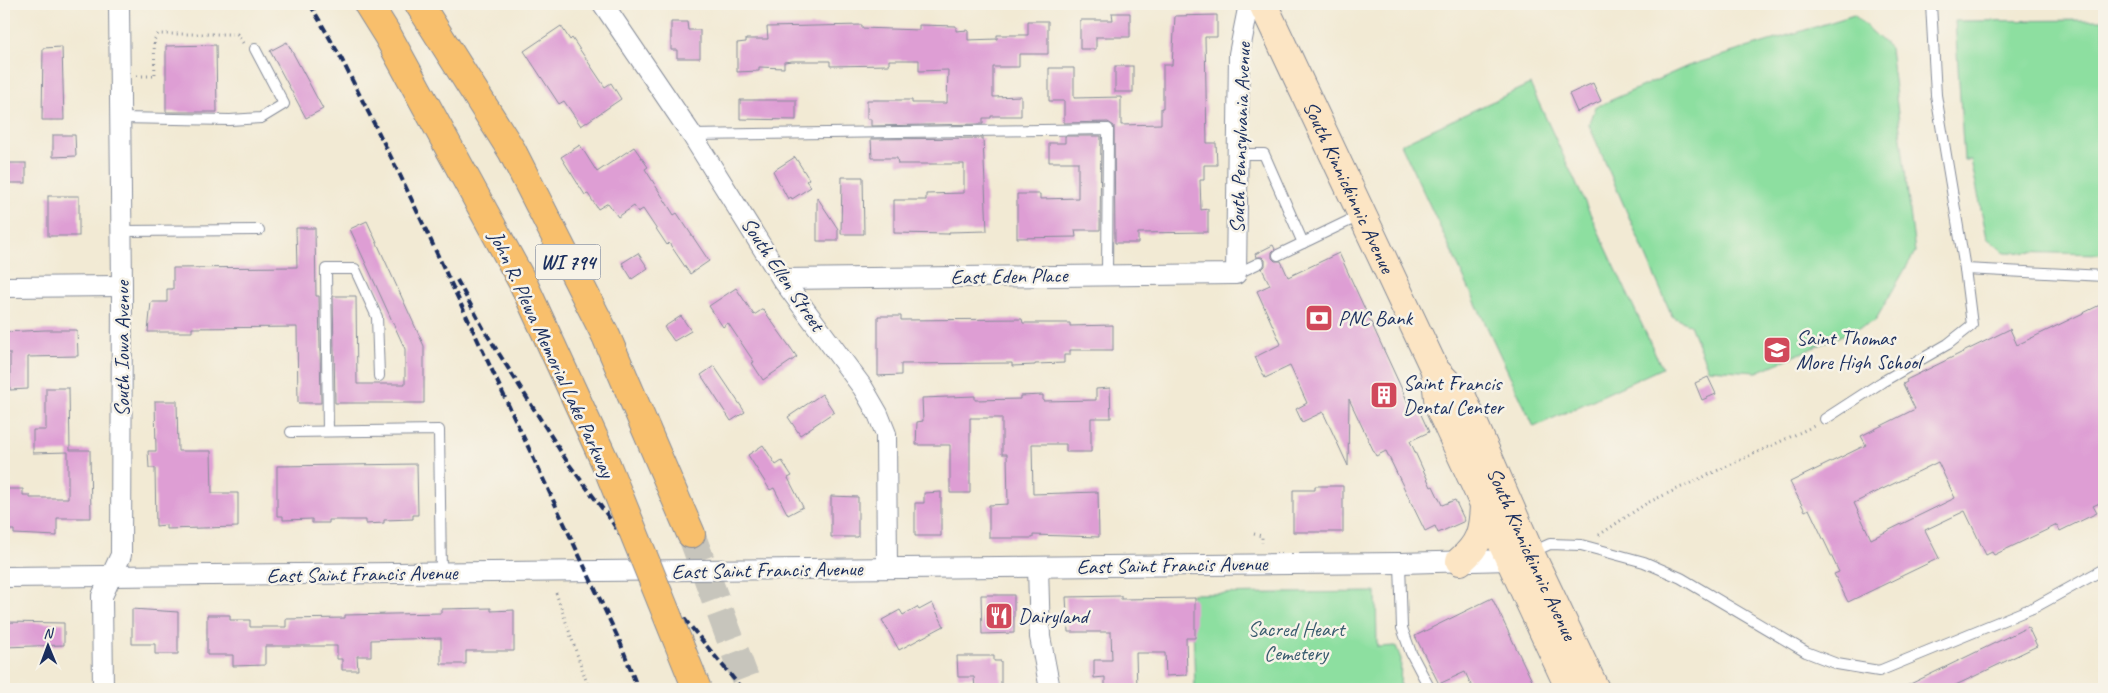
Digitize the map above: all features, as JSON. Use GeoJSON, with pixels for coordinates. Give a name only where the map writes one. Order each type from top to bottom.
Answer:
{"type":"FeatureCollection","features":[{"type":"Feature","properties":{"kind":"main road","name":"John R. Plewa Memorial Lake Parkway"},"geometry":{"type":"LineString","coordinates":[[368,4],[388,36],[523,283],[606,464],[697,689]]}},
{"type":"Feature","properties":{"kind":"main road","name":"WI 794"},"geometry":{"type":"LineString","coordinates":[[419,4],[512,151],[606,336],[691,534]]}},
{"type":"Feature","properties":{"kind":"main road","name":"South Kinnickinnic Avenue"},"geometry":{"type":"LineString","coordinates":[[1263,4],[1435,370],[1439,407],[1484,505],[1520,556],[1595,689]]}},
{"type":"Feature","properties":{"kind":"main road","name":"South Kinnickinnic Avenue"},"geometry":{"type":"LineString","coordinates":[[1435,370],[1463,399],[1570,689]]}},
{"type":"Feature","properties":{"kind":"main road"},"geometry":{"type":"LineString","coordinates":[[1460,561],[1471,552],[1480,535],[1483,526],[1484,505]]}},
{"type":"Feature","properties":{"kind":"street","name":"South Iowa Avenue"},"geometry":{"type":"LineString","coordinates":[[103,689],[102,596],[122,555],[122,231],[119,4]]}},
{"type":"Feature","properties":{"kind":"street","name":"South Ellen Street"},"geometry":{"type":"LineString","coordinates":[[604,4],[692,135],[782,279],[864,388],[878,414],[886,434],[887,568]]}},
{"type":"Feature","properties":{"kind":"street","name":"South Pennsylvania Avenue"},"geometry":{"type":"LineString","coordinates":[[1236,274],[1239,54],[1249,4]]}},
{"type":"Feature","properties":{"kind":"street","name":"East Eden Place"},"geometry":{"type":"LineString","coordinates":[[782,279],[1236,274]]}},
{"type":"Feature","properties":{"kind":"street"},"geometry":{"type":"LineString","coordinates":[[4,287],[122,286]]}},
{"type":"Feature","properties":{"kind":"street","name":"East Saint Francis Avenue"},"geometry":{"type":"LineString","coordinates":[[4,578],[1400,563],[1520,556]]}},
{"type":"Feature","properties":{"kind":"street"},"geometry":{"type":"LineString","coordinates":[[1038,567],[1040,637],[1050,689]]}},
{"type":"Feature","properties":{"kind":"lane"},"geometry":{"type":"LineString","coordinates":[[1825,419],[1882,382],[1948,344],[1972,325],[1936,95],[1931,4]]}},
{"type":"Feature","properties":{"kind":"lane"},"geometry":{"type":"LineString","coordinates":[[120,118],[230,120],[261,118],[273,113],[284,104],[255,49]]}},
{"type":"Feature","properties":{"kind":"lane"},"geometry":{"type":"LineString","coordinates":[[692,135],[1108,129],[1107,274]]}},
{"type":"Feature","properties":{"kind":"lane"},"geometry":{"type":"LineString","coordinates":[[1237,154],[1264,154],[1303,243]]}},
{"type":"Feature","properties":{"kind":"lane"},"geometry":{"type":"LineString","coordinates":[[1278,255],[1362,214]]}},
{"type":"Feature","properties":{"kind":"lane"},"geometry":{"type":"LineString","coordinates":[[122,231],[259,230]]}},
{"type":"Feature","properties":{"kind":"lane"},"geometry":{"type":"LineString","coordinates":[[1236,274],[1259,263]]}},
{"type":"Feature","properties":{"kind":"lane"},"geometry":{"type":"LineString","coordinates":[[328,431],[326,269],[355,269],[378,317],[379,376]]}},
{"type":"Feature","properties":{"kind":"lane"},"geometry":{"type":"LineString","coordinates":[[1964,269],[2104,276]]}},
{"type":"Feature","properties":{"kind":"lane"},"geometry":{"type":"LineString","coordinates":[[291,432],[439,430],[441,573]]}},
{"type":"Feature","properties":{"kind":"lane"},"geometry":{"type":"LineString","coordinates":[[1520,556],[1550,544],[1586,547],[1644,562],[1682,578],[1806,652],[1837,664],[1879,671],[2036,607],[2104,569]]}},
{"type":"Feature","properties":{"kind":"lane"},"geometry":{"type":"LineString","coordinates":[[1400,563],[1402,628],[1411,653],[1430,689]]}},
{"type":"Feature","properties":{"kind":"path"},"geometry":{"type":"LineString","coordinates":[[120,77],[155,76],[154,40],[158,34],[237,34],[243,43],[255,49]]}},
{"type":"Feature","properties":{"kind":"path"},"geometry":{"type":"LineString","coordinates":[[1586,547],[1597,536],[1647,503],[1801,434],[1825,419]]}},
{"type":"Feature","properties":{"kind":"path"},"geometry":{"type":"LineString","coordinates":[[1254,534],[1262,536],[1262,543]]}},
{"type":"Feature","properties":{"kind":"path"},"geometry":{"type":"LineString","coordinates":[[556,593],[588,689]]}},
{"type":"Feature","properties":{"kind":"green space"},"geometry":{"type":"Polygon","coordinates":[[[1854,15],[1890,48],[1915,252],[1875,321],[1757,372],[1708,369],[1690,325],[1672,316],[1589,125],[1596,107],[1688,66],[1854,15]]]}},
{"type":"Feature","properties":{"kind":"green space"},"geometry":{"type":"Polygon","coordinates":[[[2104,20],[2104,254],[2004,252],[1987,238],[1971,160],[1964,160],[1955,21],[2104,20]]]}},
{"type":"Feature","properties":{"kind":"green space"},"geometry":{"type":"Polygon","coordinates":[[[1530,84],[1662,368],[1534,427],[1401,144],[1530,84]]]}},
{"type":"Feature","properties":{"kind":"green space","name":"Sacred Heart Cemetery"},"geometry":{"type":"Polygon","coordinates":[[[1376,592],[1377,647],[1396,646],[1401,659],[1400,689],[1195,689],[1192,594],[1376,592]]]}},
{"type":"Feature","properties":{"kind":"building"},"geometry":{"type":"Polygon","coordinates":[[[1112,13],[1130,13],[1130,37],[1096,37],[1096,49],[1080,49],[1080,20],[1113,20],[1112,13]]]}},
{"type":"Feature","properties":{"kind":"building"},"geometry":{"type":"Polygon","coordinates":[[[1217,15],[1217,37],[1205,37],[1207,143],[1216,143],[1217,165],[1204,165],[1204,180],[1200,180],[1201,210],[1208,209],[1208,232],[1138,233],[1138,243],[1115,243],[1114,126],[1108,122],[1064,123],[1064,101],[1049,101],[1049,68],[1074,68],[1074,98],[1121,97],[1121,125],[1161,124],[1163,65],[1172,65],[1175,16],[1217,15]]]}},
{"type":"Feature","properties":{"kind":"building"},"geometry":{"type":"Polygon","coordinates":[[[1028,21],[1048,21],[1048,54],[1019,54],[1019,67],[993,67],[993,97],[1021,96],[1021,116],[991,116],[991,118],[983,118],[983,124],[871,126],[871,119],[867,119],[867,100],[912,100],[912,103],[947,103],[948,70],[919,71],[919,60],[889,60],[889,65],[830,66],[830,61],[792,61],[784,62],[784,68],[759,67],[759,71],[737,72],[737,43],[746,42],[746,39],[768,39],[767,27],[862,25],[862,28],[919,30],[919,25],[956,26],[956,31],[968,30],[968,40],[997,39],[997,35],[1028,35],[1028,21]]]}},
{"type":"Feature","properties":{"kind":"building"},"geometry":{"type":"Polygon","coordinates":[[[671,22],[687,22],[688,30],[700,30],[700,58],[677,58],[677,50],[671,50],[671,22]]]}},
{"type":"Feature","properties":{"kind":"building"},"geometry":{"type":"Polygon","coordinates":[[[561,26],[570,40],[572,38],[605,87],[611,83],[621,99],[581,126],[564,101],[559,104],[524,51],[561,26]]]}},
{"type":"Feature","properties":{"kind":"building"},"geometry":{"type":"Polygon","coordinates":[[[287,42],[323,109],[306,118],[270,51],[287,42]]]}},
{"type":"Feature","properties":{"kind":"building"},"geometry":{"type":"Polygon","coordinates":[[[216,45],[217,112],[166,112],[166,46],[216,45]]]}},
{"type":"Feature","properties":{"kind":"building"},"geometry":{"type":"Polygon","coordinates":[[[62,47],[64,120],[42,120],[43,48],[62,47]]]}},
{"type":"Feature","properties":{"kind":"building"},"geometry":{"type":"Polygon","coordinates":[[[1115,66],[1133,66],[1133,92],[1115,92],[1115,66]]]}},
{"type":"Feature","properties":{"kind":"building"},"geometry":{"type":"Polygon","coordinates":[[[1593,83],[1601,101],[1577,112],[1569,94],[1593,83]]]}},
{"type":"Feature","properties":{"kind":"building"},"geometry":{"type":"Polygon","coordinates":[[[740,100],[796,100],[796,120],[740,119],[740,100]]]}},
{"type":"Feature","properties":{"kind":"building"},"geometry":{"type":"Polygon","coordinates":[[[53,135],[75,135],[76,156],[53,157],[53,135]]]}},
{"type":"Feature","properties":{"kind":"building"},"geometry":{"type":"Polygon","coordinates":[[[1065,136],[1101,136],[1100,230],[1075,230],[1076,237],[1017,238],[1017,194],[1040,194],[1040,199],[1078,198],[1078,162],[1049,162],[1049,143],[1065,143],[1065,136]]]}},
{"type":"Feature","properties":{"kind":"building"},"geometry":{"type":"Polygon","coordinates":[[[983,138],[987,231],[949,232],[949,234],[894,233],[894,200],[926,200],[926,194],[964,193],[964,164],[898,164],[897,158],[872,158],[871,139],[983,138]]]}},
{"type":"Feature","properties":{"kind":"building"},"geometry":{"type":"Polygon","coordinates":[[[580,145],[597,172],[634,147],[648,167],[645,169],[674,215],[677,213],[709,261],[690,274],[669,243],[667,245],[643,209],[638,212],[634,206],[618,217],[608,203],[598,209],[588,194],[585,195],[561,157],[580,145]]]}},
{"type":"Feature","properties":{"kind":"building"},"geometry":{"type":"Polygon","coordinates":[[[795,157],[809,179],[806,181],[811,187],[792,199],[791,197],[788,199],[773,171],[795,157]]]}},
{"type":"Feature","properties":{"kind":"building"},"geometry":{"type":"Polygon","coordinates":[[[5,163],[26,163],[26,183],[5,183],[5,163]]]}},
{"type":"Feature","properties":{"kind":"building"},"geometry":{"type":"Polygon","coordinates":[[[842,177],[863,177],[864,234],[841,234],[842,177]]]}},
{"type":"Feature","properties":{"kind":"building"},"geometry":{"type":"Polygon","coordinates":[[[48,196],[79,196],[79,236],[48,236],[48,196]]]}},
{"type":"Feature","properties":{"kind":"building"},"geometry":{"type":"Polygon","coordinates":[[[817,197],[838,229],[838,241],[817,241],[817,197]]]}},
{"type":"Feature","properties":{"kind":"building"},"geometry":{"type":"Polygon","coordinates":[[[367,221],[424,346],[424,403],[335,403],[333,296],[356,296],[357,384],[405,384],[405,349],[350,229],[367,221]]]}},
{"type":"Feature","properties":{"kind":"building"},"geometry":{"type":"Polygon","coordinates":[[[296,228],[315,228],[316,296],[319,296],[321,403],[298,403],[297,327],[192,328],[192,332],[148,332],[151,302],[167,302],[167,289],[173,289],[173,268],[297,267],[296,228]]]}},
{"type":"Feature","properties":{"kind":"building"},"geometry":{"type":"Polygon","coordinates":[[[1273,245],[1275,249],[1272,252],[1272,258],[1275,261],[1281,261],[1288,277],[1339,253],[1412,411],[1418,408],[1429,432],[1410,441],[1431,487],[1433,486],[1442,505],[1455,500],[1465,521],[1438,533],[1435,526],[1425,531],[1386,451],[1376,456],[1349,399],[1348,466],[1323,412],[1302,422],[1296,409],[1307,403],[1290,366],[1265,378],[1255,357],[1281,344],[1257,291],[1270,285],[1262,269],[1265,266],[1265,260],[1262,257],[1256,257],[1255,254],[1273,245]]]}},
{"type":"Feature","properties":{"kind":"building"},"geometry":{"type":"Polygon","coordinates":[[[638,253],[648,268],[632,279],[622,263],[638,253]]]}},
{"type":"Feature","properties":{"kind":"building"},"geometry":{"type":"Polygon","coordinates":[[[736,288],[754,315],[763,309],[797,357],[763,380],[752,363],[754,362],[728,323],[723,327],[709,306],[736,288]]]}},
{"type":"Feature","properties":{"kind":"building"},"geometry":{"type":"Polygon","coordinates":[[[2104,303],[2104,501],[2093,506],[2097,513],[2060,531],[2057,525],[1994,555],[1992,552],[1986,555],[1965,511],[1925,530],[1939,558],[1848,602],[1834,574],[1839,572],[1809,509],[1805,511],[1790,482],[1866,445],[1861,436],[1915,409],[1903,384],[1907,382],[1906,380],[2010,329],[2017,345],[2104,303]],[[1938,462],[1854,503],[1871,539],[1955,498],[1938,462]]]}},
{"type":"Feature","properties":{"kind":"building"},"geometry":{"type":"Polygon","coordinates":[[[681,316],[691,331],[674,341],[664,327],[681,316]]]}},
{"type":"Feature","properties":{"kind":"building"},"geometry":{"type":"Polygon","coordinates":[[[878,316],[901,316],[901,320],[1022,319],[1023,323],[1070,323],[1070,326],[1113,325],[1113,350],[1070,350],[1070,355],[1064,355],[1064,363],[1035,365],[1012,366],[1012,363],[901,364],[901,375],[878,376],[878,316]]]}},
{"type":"Feature","properties":{"kind":"building"},"geometry":{"type":"Polygon","coordinates":[[[77,330],[78,356],[28,357],[28,389],[10,390],[10,353],[4,353],[4,332],[77,330]]]}},
{"type":"Feature","properties":{"kind":"building"},"geometry":{"type":"Polygon","coordinates":[[[714,366],[745,412],[731,421],[701,375],[714,366]]]}},
{"type":"Feature","properties":{"kind":"building"},"geometry":{"type":"Polygon","coordinates":[[[1708,377],[1716,394],[1702,400],[1695,383],[1708,377]]]}},
{"type":"Feature","properties":{"kind":"building"},"geometry":{"type":"Polygon","coordinates":[[[46,388],[69,388],[70,450],[90,450],[91,518],[57,518],[57,536],[14,534],[14,530],[7,530],[7,489],[23,489],[23,495],[30,495],[30,498],[68,498],[68,452],[33,453],[33,430],[46,430],[46,388]]]}},
{"type":"Feature","properties":{"kind":"building"},"geometry":{"type":"Polygon","coordinates":[[[1110,388],[1111,418],[1091,418],[1091,452],[1066,452],[1066,444],[1032,444],[1033,494],[1098,492],[1099,537],[1033,535],[1033,538],[989,538],[989,505],[1008,504],[1007,454],[1002,454],[1002,418],[970,418],[970,493],[950,493],[950,445],[916,445],[917,422],[923,421],[922,398],[975,396],[975,400],[1020,399],[1020,396],[1043,395],[1043,401],[1096,400],[1096,389],[1110,388]]]}},
{"type":"Feature","properties":{"kind":"building"},"geometry":{"type":"Polygon","coordinates":[[[822,394],[834,412],[800,435],[788,417],[822,394]]]}},
{"type":"Feature","properties":{"kind":"building"},"geometry":{"type":"Polygon","coordinates":[[[155,401],[177,401],[178,451],[211,451],[212,493],[238,493],[238,527],[166,529],[166,525],[156,526],[155,468],[149,468],[148,451],[156,451],[155,401]]]}},
{"type":"Feature","properties":{"kind":"building"},"geometry":{"type":"Polygon","coordinates":[[[763,445],[776,465],[782,461],[792,476],[788,478],[803,507],[788,515],[774,488],[770,490],[748,455],[763,445]]]}},
{"type":"Feature","properties":{"kind":"building"},"geometry":{"type":"Polygon","coordinates":[[[417,464],[418,515],[413,515],[413,519],[384,520],[384,523],[366,524],[366,520],[329,520],[329,523],[312,523],[312,519],[283,520],[283,516],[277,516],[277,466],[417,464]]]}},
{"type":"Feature","properties":{"kind":"building"},"geometry":{"type":"Polygon","coordinates":[[[1315,486],[1343,486],[1343,532],[1293,532],[1293,490],[1315,490],[1315,486]]]}},
{"type":"Feature","properties":{"kind":"building"},"geometry":{"type":"Polygon","coordinates":[[[941,492],[941,536],[915,536],[915,503],[924,503],[924,493],[941,492]]]}},
{"type":"Feature","properties":{"kind":"building"},"geometry":{"type":"Polygon","coordinates":[[[831,496],[858,497],[858,537],[831,537],[831,496]]]}},
{"type":"Feature","properties":{"kind":"building"},"geometry":{"type":"Polygon","coordinates":[[[981,595],[1014,595],[1014,633],[982,634],[981,595]]]}},
{"type":"Feature","properties":{"kind":"building"},"geometry":{"type":"Polygon","coordinates":[[[1121,596],[1121,599],[1195,598],[1195,638],[1186,638],[1187,675],[1166,676],[1165,653],[1136,653],[1137,689],[1105,689],[1105,677],[1094,678],[1094,660],[1112,660],[1111,632],[1068,632],[1066,597],[1121,596]]]}},
{"type":"Feature","properties":{"kind":"building"},"geometry":{"type":"Polygon","coordinates":[[[1492,598],[1536,689],[1473,689],[1465,672],[1439,684],[1415,636],[1492,598]]]}},
{"type":"Feature","properties":{"kind":"building"},"geometry":{"type":"Polygon","coordinates":[[[932,603],[944,626],[899,650],[882,620],[900,610],[903,615],[917,607],[919,610],[932,603]]]}},
{"type":"Feature","properties":{"kind":"building"},"geometry":{"type":"Polygon","coordinates":[[[491,608],[491,611],[514,610],[514,651],[466,651],[466,664],[441,664],[441,638],[371,640],[371,656],[357,656],[358,670],[342,670],[342,659],[337,659],[337,646],[265,646],[265,665],[233,666],[233,655],[207,655],[207,615],[230,615],[230,620],[250,620],[250,627],[286,627],[286,619],[345,618],[345,615],[441,613],[441,609],[491,608]]]}},
{"type":"Feature","properties":{"kind":"building"},"geometry":{"type":"Polygon","coordinates":[[[132,609],[178,612],[178,654],[155,654],[155,644],[132,644],[132,609]]]}},
{"type":"Feature","properties":{"kind":"building"},"geometry":{"type":"Polygon","coordinates":[[[4,622],[64,623],[64,645],[4,647],[4,622]]]}},
{"type":"Feature","properties":{"kind":"building"},"geometry":{"type":"Polygon","coordinates":[[[2028,627],[2037,646],[1973,677],[1947,689],[1900,689],[2028,627]]]}},
{"type":"Feature","properties":{"kind":"building"},"geometry":{"type":"Polygon","coordinates":[[[957,656],[994,656],[994,661],[1001,661],[1001,689],[975,689],[974,677],[958,677],[957,656]]]}},
{"type":"Feature","properties":{"kind":"tunnel"},"geometry":{"type":"LineString","coordinates":[[691,534],[749,689]]}},
{"type":"Feature","properties":{"kind":"railway"},"geometry":{"type":"LineString","coordinates":[[310,4],[341,58],[400,175],[620,642],[638,689]]}},
{"type":"Feature","properties":{"kind":"railway"},"geometry":{"type":"LineString","coordinates":[[457,280],[486,333],[568,463],[608,516],[645,571],[742,689]]}},
{"type":"Feature","properties":{"kind":"place","name":"PNC Bank"},"geometry":{"type":"Point","coordinates":[1319,318]}},
{"type":"Feature","properties":{"kind":"place","name":"Saint Thomas More High School"},"geometry":{"type":"Point","coordinates":[1777,350]}},
{"type":"Feature","properties":{"kind":"place","name":"Saint Francis Dental Center"},"geometry":{"type":"Point","coordinates":[1384,395]}},
{"type":"Feature","properties":{"kind":"place","name":"Dairyland"},"geometry":{"type":"Point","coordinates":[999,616]}}]}
